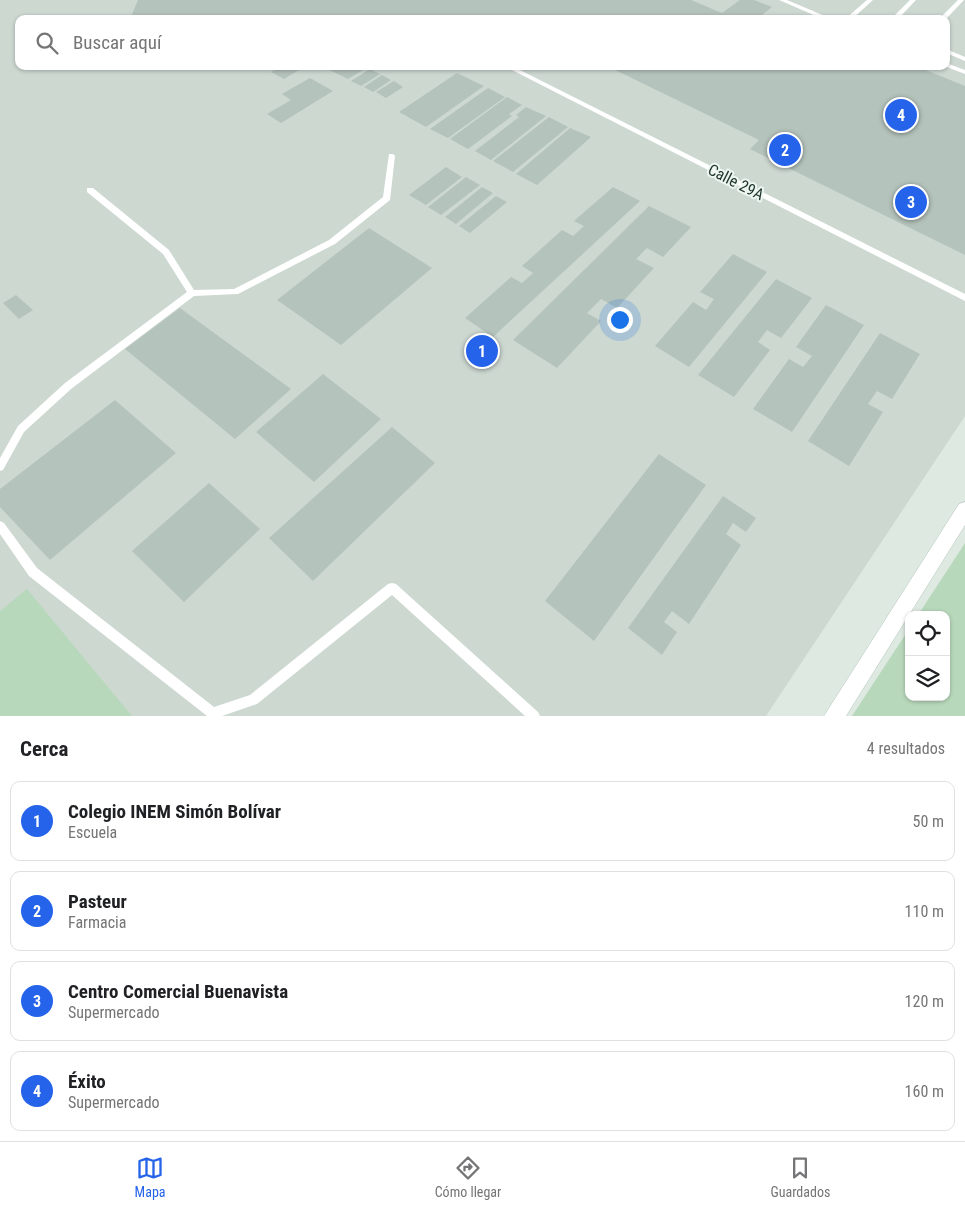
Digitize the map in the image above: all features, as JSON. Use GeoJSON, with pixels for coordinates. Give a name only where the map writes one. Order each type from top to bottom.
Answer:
{"type":"FeatureCollection","features":[{"type":"Feature","properties":{"kind":"main road"},"geometry":{"type":"LineString","coordinates":[[834,716],[965,510]]}},
{"type":"Feature","properties":{"kind":"lane"},"geometry":{"type":"LineString","coordinates":[[782,0],[819,15]]}},
{"type":"Feature","properties":{"kind":"lane"},"geometry":{"type":"LineString","coordinates":[[853,15],[870,0]]}},
{"type":"Feature","properties":{"kind":"lane"},"geometry":{"type":"LineString","coordinates":[[898,15],[913,0]]}},
{"type":"Feature","properties":{"kind":"lane"},"geometry":{"type":"LineString","coordinates":[[946,15],[960,0]]}},
{"type":"Feature","properties":{"kind":"lane"},"geometry":{"type":"LineString","coordinates":[[950,46],[963,51]]}},
{"type":"Feature","properties":{"kind":"lane"},"geometry":{"type":"LineString","coordinates":[[950,53],[965,59]]}},
{"type":"Feature","properties":{"kind":"lane"},"geometry":{"type":"LineString","coordinates":[[950,66],[965,72]]}},
{"type":"Feature","properties":{"kind":"lane","name":"Calle 29A"},"geometry":{"type":"LineString","coordinates":[[515,70],[965,298]]}},
{"type":"Feature","properties":{"kind":"lane"},"geometry":{"type":"LineString","coordinates":[[0,467],[21,429],[68,386],[192,293],[235,292],[332,242],[387,198],[391,156]]}},
{"type":"Feature","properties":{"kind":"lane"},"geometry":{"type":"LineString","coordinates":[[90,190],[166,252],[192,293]]}},
{"type":"Feature","properties":{"kind":"lane"},"geometry":{"type":"LineString","coordinates":[[0,526],[33,572],[213,713],[253,700],[392,588],[534,716]]}},
{"type":"Feature","properties":{"kind":"shaded area"},"geometry":{"type":"Polygon","coordinates":[[[0,0],[965,0],[965,416],[766,716],[0,716],[0,0]]]}},
{"type":"Feature","properties":{"kind":"green space"},"geometry":{"type":"Polygon","coordinates":[[[965,543],[965,716],[852,716],[905,635],[905,701],[950,701],[950,611],[921,611],[965,543]]]}},
{"type":"Feature","properties":{"kind":"green space"},"geometry":{"type":"Polygon","coordinates":[[[27,589],[132,716],[0,716],[0,611],[27,589]]]}},
{"type":"Feature","properties":{"kind":"building"},"geometry":{"type":"Polygon","coordinates":[[[138,0],[691,0],[722,13],[740,0],[754,0],[772,7],[762,15],[132,15],[138,0]]]}},
{"type":"Feature","properties":{"kind":"building"},"geometry":{"type":"Polygon","coordinates":[[[275,70],[299,70],[284,79],[271,72],[275,70]]]}},
{"type":"Feature","properties":{"kind":"building"},"geometry":{"type":"Polygon","coordinates":[[[329,70],[363,70],[348,79],[329,70]]]}},
{"type":"Feature","properties":{"kind":"building"},"geometry":{"type":"Polygon","coordinates":[[[368,70],[380,74],[361,86],[351,81],[368,70]]]}},
{"type":"Feature","properties":{"kind":"building"},"geometry":{"type":"Polygon","coordinates":[[[615,70],[926,70],[965,86],[965,255],[750,149],[759,140],[615,70]]]}},
{"type":"Feature","properties":{"kind":"building"},"geometry":{"type":"Polygon","coordinates":[[[457,73],[484,86],[426,127],[399,112],[457,73]]]}},
{"type":"Feature","properties":{"kind":"building"},"geometry":{"type":"Polygon","coordinates":[[[382,75],[391,80],[373,92],[364,87],[382,75]]]}},
{"type":"Feature","properties":{"kind":"building"},"geometry":{"type":"Polygon","coordinates":[[[310,78],[333,91],[281,123],[267,114],[291,100],[282,94],[310,78]]]}},
{"type":"Feature","properties":{"kind":"building"},"geometry":{"type":"Polygon","coordinates":[[[394,81],[403,87],[386,98],[376,92],[394,81]]]}},
{"type":"Feature","properties":{"kind":"building"},"geometry":{"type":"Polygon","coordinates":[[[488,88],[505,97],[448,138],[430,129],[488,88]]]}},
{"type":"Feature","properties":{"kind":"building"},"geometry":{"type":"Polygon","coordinates":[[[507,97],[522,105],[509,114],[512,116],[468,149],[450,139],[507,97]]]}},
{"type":"Feature","properties":{"kind":"building"},"geometry":{"type":"Polygon","coordinates":[[[526,107],[546,116],[491,160],[475,151],[519,117],[516,115],[526,107]]]}},
{"type":"Feature","properties":{"kind":"building"},"geometry":{"type":"Polygon","coordinates":[[[549,117],[568,127],[513,172],[493,161],[549,117]]]}},
{"type":"Feature","properties":{"kind":"building"},"geometry":{"type":"Polygon","coordinates":[[[570,128],[591,137],[537,185],[516,174],[570,128]]]}},
{"type":"Feature","properties":{"kind":"building"},"geometry":{"type":"Polygon","coordinates":[[[446,167],[462,177],[426,205],[409,195],[446,167]]]}},
{"type":"Feature","properties":{"kind":"building"},"geometry":{"type":"Polygon","coordinates":[[[466,177],[480,185],[441,215],[428,207],[466,177]]]}},
{"type":"Feature","properties":{"kind":"building"},"geometry":{"type":"Polygon","coordinates":[[[482,187],[493,193],[456,224],[445,217],[482,187]]]}},
{"type":"Feature","properties":{"kind":"building"},"geometry":{"type":"Polygon","coordinates":[[[613,187],[640,201],[493,337],[465,318],[511,277],[522,283],[533,273],[522,266],[562,230],[573,236],[584,226],[574,221],[613,187]]]}},
{"type":"Feature","properties":{"kind":"building"},"geometry":{"type":"Polygon","coordinates":[[[496,196],[507,202],[470,233],[459,226],[496,196]]]}},
{"type":"Feature","properties":{"kind":"building"},"geometry":{"type":"Polygon","coordinates":[[[649,206],[691,227],[663,257],[647,248],[636,259],[654,268],[617,308],[601,299],[587,313],[601,321],[557,368],[513,340],[649,206]]]}},
{"type":"Feature","properties":{"kind":"building"},"geometry":{"type":"Polygon","coordinates":[[[369,228],[432,268],[341,345],[277,300],[369,228]]]}},
{"type":"Feature","properties":{"kind":"building"},"geometry":{"type":"Polygon","coordinates":[[[733,254],[767,272],[689,367],[655,346],[693,302],[706,310],[714,299],[700,292],[733,254]]]}},
{"type":"Feature","properties":{"kind":"building"},"geometry":{"type":"Polygon","coordinates":[[[776,279],[812,298],[781,338],[767,330],[758,342],[770,350],[734,397],[698,375],[776,279]]]}},
{"type":"Feature","properties":{"kind":"building"},"geometry":{"type":"Polygon","coordinates":[[[16,295],[33,310],[19,319],[3,303],[16,295]]]}},
{"type":"Feature","properties":{"kind":"building"},"geometry":{"type":"Polygon","coordinates":[[[826,305],[864,325],[792,432],[753,409],[789,359],[803,367],[812,356],[796,347],[826,305]]]}},
{"type":"Feature","properties":{"kind":"building"},"geometry":{"type":"Polygon","coordinates":[[[180,308],[291,389],[235,439],[125,349],[180,308]]]}},
{"type":"Feature","properties":{"kind":"building"},"geometry":{"type":"Polygon","coordinates":[[[880,333],[920,354],[892,399],[877,391],[868,404],[883,412],[849,466],[808,441],[880,333]]]}},
{"type":"Feature","properties":{"kind":"building"},"geometry":{"type":"Polygon","coordinates":[[[323,374],[381,419],[314,482],[256,432],[323,374]]]}},
{"type":"Feature","properties":{"kind":"building"},"geometry":{"type":"Polygon","coordinates":[[[115,400],[176,453],[50,560],[0,507],[0,489],[115,400]]]}},
{"type":"Feature","properties":{"kind":"building"},"geometry":{"type":"Polygon","coordinates":[[[392,427],[435,463],[313,581],[269,538],[392,427]]]}},
{"type":"Feature","properties":{"kind":"building"},"geometry":{"type":"Polygon","coordinates":[[[659,454],[706,485],[594,641],[545,601],[659,454]]]}},
{"type":"Feature","properties":{"kind":"building"},"geometry":{"type":"Polygon","coordinates":[[[209,483],[260,529],[184,602],[132,551],[209,483]]]}},
{"type":"Feature","properties":{"kind":"building"},"geometry":{"type":"Polygon","coordinates":[[[723,496],[756,518],[746,532],[733,523],[726,534],[741,545],[689,624],[672,611],[664,622],[677,632],[662,655],[628,628],[723,496]]]}},
{"type":"Feature","properties":{"kind":"place","name":"Éxito"},"geometry":{"type":"Point","coordinates":[901,115]}},
{"type":"Feature","properties":{"kind":"place","name":"Pasteur"},"geometry":{"type":"Point","coordinates":[785,150]}},
{"type":"Feature","properties":{"kind":"place","name":"Centro Comercial Buenavista"},"geometry":{"type":"Point","coordinates":[911,202]}},
{"type":"Feature","properties":{"kind":"place","name":"Colegio INEM Simón Bolívar"},"geometry":{"type":"Point","coordinates":[482,351]}}]}
